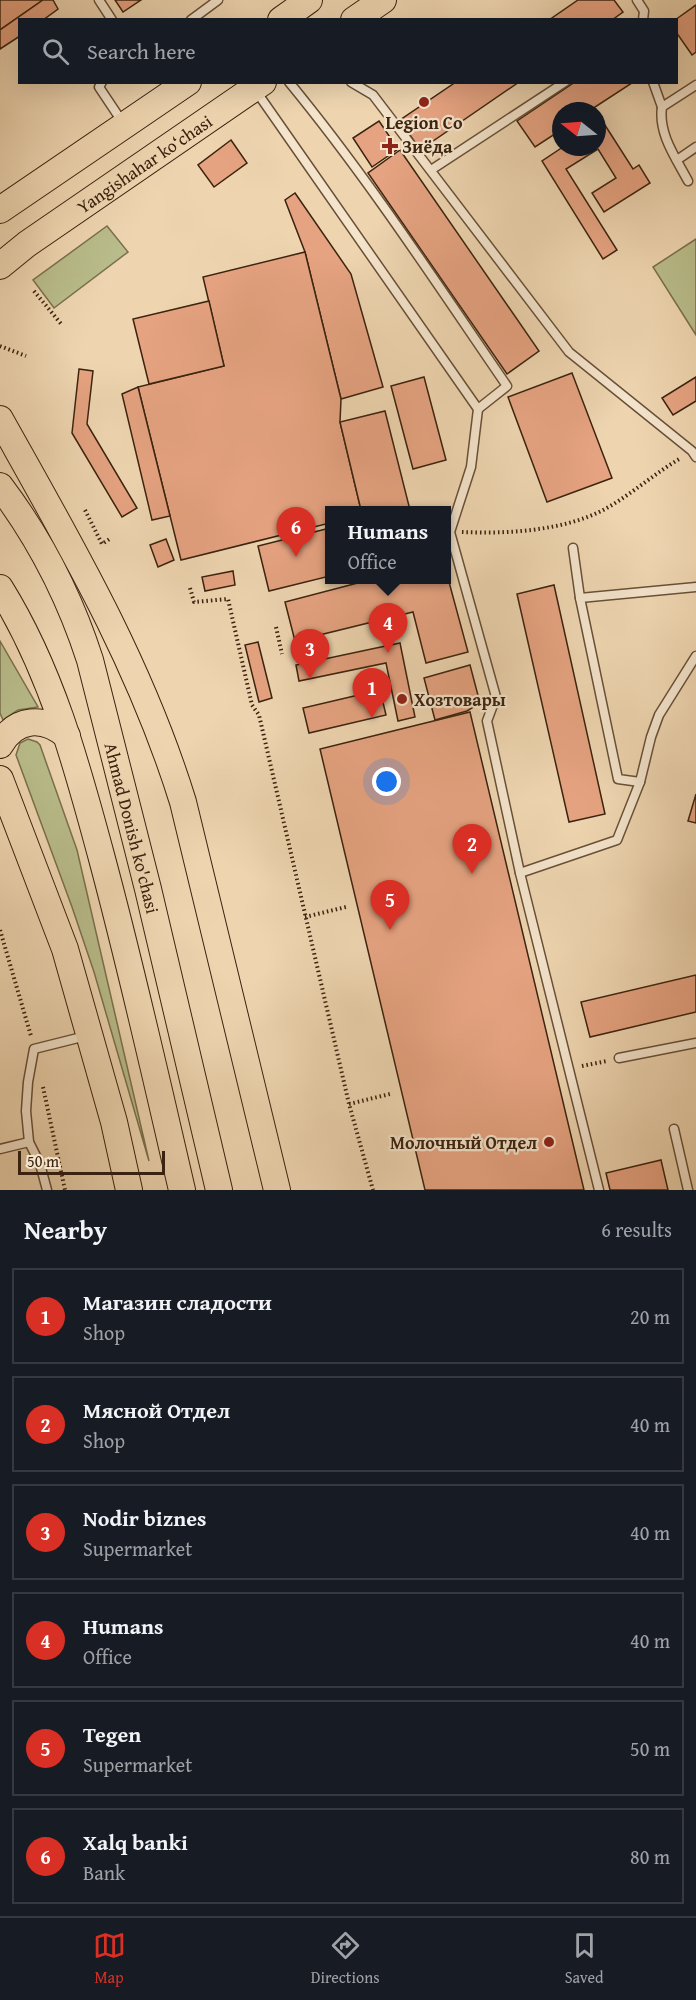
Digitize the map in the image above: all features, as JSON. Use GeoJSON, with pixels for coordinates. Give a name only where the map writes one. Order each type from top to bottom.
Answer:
{"type":"FeatureCollection","features":[{"type":"Feature","properties":{"kind":"main road"},"geometry":{"type":"LineString","coordinates":[[284,18],[309,0]]}},
{"type":"Feature","properties":{"kind":"main road"},"geometry":{"type":"LineString","coordinates":[[357,18],[383,0]]}},
{"type":"Feature","properties":{"kind":"main road"},"geometry":{"type":"LineString","coordinates":[[0,210],[185,84]]}},
{"type":"Feature","properties":{"kind":"main road","name":"Yangishahar ko‘chasi"},"geometry":{"type":"LineString","coordinates":[[0,266],[27,244],[259,85]]}},
{"type":"Feature","properties":{"kind":"main road"},"geometry":{"type":"LineString","coordinates":[[0,286],[27,244]]}},
{"type":"Feature","properties":{"kind":"main road"},"geometry":{"type":"LineString","coordinates":[[0,419],[105,609],[164,742],[183,802],[277,1190]]}},
{"type":"Feature","properties":{"kind":"main road"},"geometry":{"type":"LineString","coordinates":[[0,428],[60,582],[164,742]]}},
{"type":"Feature","properties":{"kind":"main road","name":"Ahmad Donish ko'chasi"},"geometry":{"type":"LineString","coordinates":[[0,486],[60,582],[71,605],[90,660],[148,889],[219,1190]]}},
{"type":"Feature","properties":{"kind":"main road","name":"Ahmad Donish ko'chasi"},"geometry":{"type":"LineString","coordinates":[[0,588],[39,662],[67,736],[113,897],[182,1190]]}},
{"type":"Feature","properties":{"kind":"main road"},"geometry":{"type":"LineString","coordinates":[[0,745],[14,727],[27,723],[51,726],[67,736]]}},
{"type":"Feature","properties":{"kind":"main road"},"geometry":{"type":"LineString","coordinates":[[0,778],[65,950],[114,1122],[129,1190]]}},
{"type":"Feature","properties":{"kind":"lane"},"geometry":{"type":"LineString","coordinates":[[99,0],[111,18]]}},
{"type":"Feature","properties":{"kind":"lane"},"geometry":{"type":"LineString","coordinates":[[194,18],[218,0]]}},
{"type":"Feature","properties":{"kind":"lane"},"geometry":{"type":"LineString","coordinates":[[637,0],[644,11],[643,18]]}},
{"type":"Feature","properties":{"kind":"lane"},"geometry":{"type":"LineString","coordinates":[[102,84],[125,126]]}},
{"type":"Feature","properties":{"kind":"lane"},"geometry":{"type":"LineString","coordinates":[[291,84],[316,115],[407,241],[507,386],[478,409]]}},
{"type":"Feature","properties":{"kind":"lane"},"geometry":{"type":"LineString","coordinates":[[354,84],[373,95],[569,352],[695,453]]}},
{"type":"Feature","properties":{"kind":"lane"},"geometry":{"type":"LineString","coordinates":[[431,170],[562,84]]}},
{"type":"Feature","properties":{"kind":"lane"},"geometry":{"type":"LineString","coordinates":[[654,84],[662,107],[661,117],[667,142],[688,181]]}},
{"type":"Feature","properties":{"kind":"lane"},"geometry":{"type":"LineString","coordinates":[[259,85],[478,409],[471,466],[451,529]]}},
{"type":"Feature","properties":{"kind":"lane"},"geometry":{"type":"LineString","coordinates":[[662,107],[696,85]]}},
{"type":"Feature","properties":{"kind":"lane"},"geometry":{"type":"LineString","coordinates":[[677,159],[696,147]]}},
{"type":"Feature","properties":{"kind":"lane"},"geometry":{"type":"LineString","coordinates":[[451,536],[496,697],[487,721],[520,873],[599,1190]]}},
{"type":"Feature","properties":{"kind":"lane"},"geometry":{"type":"LineString","coordinates":[[573,548],[580,598],[618,779],[640,782]]}},
{"type":"Feature","properties":{"kind":"lane"},"geometry":{"type":"LineString","coordinates":[[580,598],[696,587]]}},
{"type":"Feature","properties":{"kind":"lane"},"geometry":{"type":"LineString","coordinates":[[520,873],[616,840],[640,782],[659,715],[696,656]]}},
{"type":"Feature","properties":{"kind":"lane"},"geometry":{"type":"LineString","coordinates":[[47,1190],[40,1164],[29,1142],[26,1111],[34,1049],[89,1035]]}},
{"type":"Feature","properties":{"kind":"lane"},"geometry":{"type":"LineString","coordinates":[[619,1058],[696,1043]]}},
{"type":"Feature","properties":{"kind":"lane"},"geometry":{"type":"LineString","coordinates":[[674,1129],[688,1190]]}},
{"type":"Feature","properties":{"kind":"lane"},"geometry":{"type":"LineString","coordinates":[[0,1149],[29,1142]]}},
{"type":"Feature","properties":{"kind":"path"},"geometry":{"type":"LineString","coordinates":[[34,291],[63,325]]}},
{"type":"Feature","properties":{"kind":"path"},"geometry":{"type":"LineString","coordinates":[[0,346],[26,356]]}},
{"type":"Feature","properties":{"kind":"path"},"geometry":{"type":"LineString","coordinates":[[451,532],[487,533],[565,525],[605,509],[664,468],[695,453]]}},
{"type":"Feature","properties":{"kind":"path"},"geometry":{"type":"LineString","coordinates":[[85,510],[102,544],[111,538]]}},
{"type":"Feature","properties":{"kind":"path"},"geometry":{"type":"LineString","coordinates":[[190,588],[194,602],[228,599],[252,705],[259,715],[348,1104],[373,1190]]}},
{"type":"Feature","properties":{"kind":"path"},"geometry":{"type":"LineString","coordinates":[[276,627],[282,654]]}},
{"type":"Feature","properties":{"kind":"path"},"geometry":{"type":"LineString","coordinates":[[304,917],[346,907]]}},
{"type":"Feature","properties":{"kind":"path"},"geometry":{"type":"LineString","coordinates":[[567,1069],[619,1058]]}},
{"type":"Feature","properties":{"kind":"path"},"geometry":{"type":"LineString","coordinates":[[348,1104],[390,1094]]}},
{"type":"Feature","properties":{"kind":"green space"},"geometry":{"type":"Polygon","coordinates":[[[107,226],[128,252],[54,308],[33,280],[107,226]]]}},
{"type":"Feature","properties":{"kind":"green space"},"geometry":{"type":"Polygon","coordinates":[[[696,239],[696,335],[653,267],[696,239]]]}},
{"type":"Feature","properties":{"kind":"green space"},"geometry":{"type":"Polygon","coordinates":[[[0,641],[38,707],[18,710],[3,720],[0,713],[0,641]]]}},
{"type":"Feature","properties":{"kind":"green space"},"geometry":{"type":"Polygon","coordinates":[[[28,739],[40,745],[77,850],[149,1161],[94,972],[16,755],[20,743],[28,739]]]}},
{"type":"Feature","properties":{"kind":"building"},"geometry":{"type":"Polygon","coordinates":[[[0,0],[43,0],[0,30],[0,0]]]}},
{"type":"Feature","properties":{"kind":"building"},"geometry":{"type":"Polygon","coordinates":[[[43,0],[53,0],[58,9],[46,18],[18,18],[18,37],[0,49],[0,30],[43,0]]]}},
{"type":"Feature","properties":{"kind":"building"},"geometry":{"type":"Polygon","coordinates":[[[115,0],[141,0],[123,12],[115,0]]]}},
{"type":"Feature","properties":{"kind":"building"},"geometry":{"type":"Polygon","coordinates":[[[578,0],[614,0],[623,12],[615,18],[552,18],[578,0]]]}},
{"type":"Feature","properties":{"kind":"building"},"geometry":{"type":"Polygon","coordinates":[[[696,5],[696,52],[692,55],[678,35],[678,18],[696,5]]]}},
{"type":"Feature","properties":{"kind":"building"},"geometry":{"type":"Polygon","coordinates":[[[453,84],[516,84],[420,150],[400,120],[453,84]]]}},
{"type":"Feature","properties":{"kind":"building"},"geometry":{"type":"Polygon","coordinates":[[[572,84],[630,84],[603,102],[552,102],[552,136],[535,147],[517,121],[572,84]]]}},
{"type":"Feature","properties":{"kind":"building"},"geometry":{"type":"Polygon","coordinates":[[[379,121],[398,149],[372,167],[353,138],[379,121]]]}},
{"type":"Feature","properties":{"kind":"building"},"geometry":{"type":"Polygon","coordinates":[[[606,127],[633,169],[639,165],[650,183],[604,212],[592,193],[616,178],[602,156],[606,156],[606,127]]]}},
{"type":"Feature","properties":{"kind":"building"},"geometry":{"type":"Polygon","coordinates":[[[231,140],[247,163],[214,187],[198,165],[231,140]]]}},
{"type":"Feature","properties":{"kind":"building"},"geometry":{"type":"Polygon","coordinates":[[[400,150],[539,351],[507,374],[368,173],[400,150]]]}},
{"type":"Feature","properties":{"kind":"building"},"geometry":{"type":"Polygon","coordinates":[[[552,154],[587,156],[566,169],[617,250],[603,259],[542,161],[552,154]]]}},
{"type":"Feature","properties":{"kind":"building"},"geometry":{"type":"Polygon","coordinates":[[[295,193],[351,274],[383,387],[341,399],[305,252],[285,200],[295,193]]]}},
{"type":"Feature","properties":{"kind":"building"},"geometry":{"type":"Polygon","coordinates":[[[305,252],[341,399],[340,422],[360,506],[325,506],[325,524],[181,560],[138,387],[224,366],[203,277],[305,252]]]}},
{"type":"Feature","properties":{"kind":"building"},"geometry":{"type":"Polygon","coordinates":[[[209,301],[224,366],[149,384],[133,319],[209,301]]]}},
{"type":"Feature","properties":{"kind":"building"},"geometry":{"type":"Polygon","coordinates":[[[79,369],[93,371],[87,424],[137,508],[122,517],[72,433],[79,369]]]}},
{"type":"Feature","properties":{"kind":"building"},"geometry":{"type":"Polygon","coordinates":[[[572,373],[612,478],[547,502],[508,397],[572,373]]]}},
{"type":"Feature","properties":{"kind":"building"},"geometry":{"type":"Polygon","coordinates":[[[424,377],[446,460],[413,469],[391,386],[424,377]]]}},
{"type":"Feature","properties":{"kind":"building"},"geometry":{"type":"Polygon","coordinates":[[[696,377],[696,401],[673,415],[662,398],[696,377]]]}},
{"type":"Feature","properties":{"kind":"building"},"geometry":{"type":"Polygon","coordinates":[[[138,387],[170,516],[152,520],[122,394],[138,387]]]}},
{"type":"Feature","properties":{"kind":"building"},"geometry":{"type":"Polygon","coordinates":[[[385,411],[409,506],[360,506],[340,422],[385,411]]]}},
{"type":"Feature","properties":{"kind":"building"},"geometry":{"type":"Polygon","coordinates":[[[325,529],[325,577],[269,591],[258,546],[325,529]]]}},
{"type":"Feature","properties":{"kind":"building"},"geometry":{"type":"Polygon","coordinates":[[[166,539],[174,560],[158,567],[150,545],[166,539]]]}},
{"type":"Feature","properties":{"kind":"building"},"geometry":{"type":"Polygon","coordinates":[[[233,571],[235,585],[205,591],[202,577],[233,571]]]}},
{"type":"Feature","properties":{"kind":"building"},"geometry":{"type":"Polygon","coordinates":[[[354,584],[450,584],[468,652],[426,663],[413,612],[295,641],[285,602],[354,584]]]}},
{"type":"Feature","properties":{"kind":"building"},"geometry":{"type":"Polygon","coordinates":[[[554,585],[605,814],[569,822],[517,594],[554,585]]]}},
{"type":"Feature","properties":{"kind":"building"},"geometry":{"type":"Polygon","coordinates":[[[258,642],[272,698],[259,702],[245,645],[258,642]]]}},
{"type":"Feature","properties":{"kind":"building","name":"Хозтовары"},"geometry":{"type":"Polygon","coordinates":[[[400,643],[415,717],[398,721],[386,663],[299,681],[296,665],[400,643]]]}},
{"type":"Feature","properties":{"kind":"building"},"geometry":{"type":"Polygon","coordinates":[[[470,665],[480,703],[467,711],[435,720],[424,678],[470,665]]]}},
{"type":"Feature","properties":{"kind":"building","name":"Хозтовары"},"geometry":{"type":"Polygon","coordinates":[[[380,690],[386,715],[309,733],[303,708],[380,690]]]}},
{"type":"Feature","properties":{"kind":"building"},"geometry":{"type":"Polygon","coordinates":[[[470,712],[584,1190],[425,1190],[320,749],[470,712]]]}},
{"type":"Feature","properties":{"kind":"building"},"geometry":{"type":"Polygon","coordinates":[[[696,794],[696,823],[688,821],[696,794]]]}},
{"type":"Feature","properties":{"kind":"building"},"geometry":{"type":"Polygon","coordinates":[[[696,975],[696,1012],[590,1037],[581,1002],[696,975]]]}},
{"type":"Feature","properties":{"kind":"building"},"geometry":{"type":"Polygon","coordinates":[[[661,1160],[668,1190],[610,1190],[606,1173],[661,1160]]]}},
{"type":"Feature","properties":{"kind":"place","name":"Legion Co"},"geometry":{"type":"Point","coordinates":[424,102]}},
{"type":"Feature","properties":{"kind":"place","name":"Зиёда"},"geometry":{"type":"Point","coordinates":[390,146]}},
{"type":"Feature","properties":{"kind":"place","name":"Xalq banki"},"geometry":{"type":"Point","coordinates":[296,557]}},
{"type":"Feature","properties":{"kind":"place","name":"Humans"},"geometry":{"type":"Point","coordinates":[388,653]}},
{"type":"Feature","properties":{"kind":"place","name":"Nodir biznes"},"geometry":{"type":"Point","coordinates":[310,679]}},
{"type":"Feature","properties":{"kind":"place","name":"Хозтовары"},"geometry":{"type":"Point","coordinates":[402,699]}},
{"type":"Feature","properties":{"kind":"place","name":"Магазин сладости"},"geometry":{"type":"Point","coordinates":[372,718]}},
{"type":"Feature","properties":{"kind":"place","name":"Мясной Отдел"},"geometry":{"type":"Point","coordinates":[472,874]}},
{"type":"Feature","properties":{"kind":"place","name":"Tegen"},"geometry":{"type":"Point","coordinates":[390,930]}},
{"type":"Feature","properties":{"kind":"place","name":"Молочный Отдел"},"geometry":{"type":"Point","coordinates":[549,1142]}}]}
